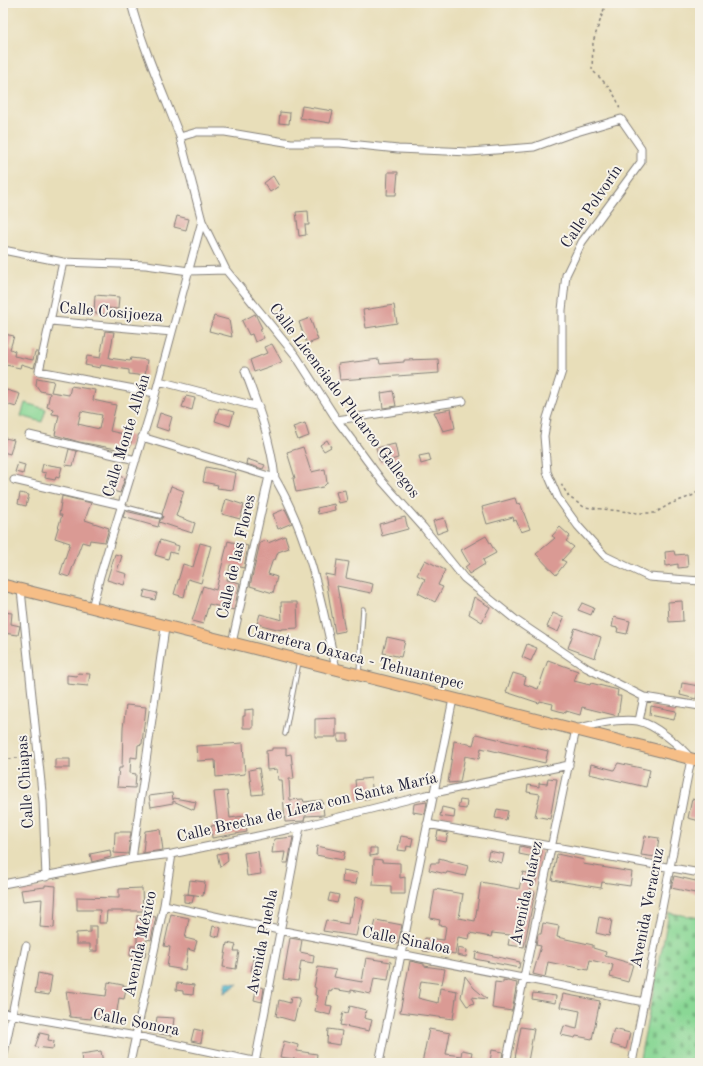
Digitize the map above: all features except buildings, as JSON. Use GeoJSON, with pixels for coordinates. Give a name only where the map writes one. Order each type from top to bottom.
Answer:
{"type":"FeatureCollection","features":[{"type":"Feature","properties":{"kind":"main road","name":"Carretera Oaxaca - Tehuantepec"},"geometry":{"type":"LineString","coordinates":[[3,586],[165,628],[232,643],[695,760]]}},
{"type":"Feature","properties":{"kind":"street","name":"Calle Licenciado Plutarco Gallegos"},"geometry":{"type":"LineString","coordinates":[[131,3],[140,38],[162,87],[180,137],[202,221],[226,270],[296,356],[338,420],[382,481],[423,527],[464,578],[517,621],[587,668],[644,697],[700,706]]}},
{"type":"Feature","properties":{"kind":"street"},"geometry":{"type":"LineString","coordinates":[[180,137],[197,132],[225,132],[291,143],[340,143],[398,150],[470,152],[534,147],[570,134],[622,119]]}},
{"type":"Feature","properties":{"kind":"street","name":"Calle Polvorín"},"geometry":{"type":"LineString","coordinates":[[622,119],[641,148],[641,162],[582,242],[566,275],[562,310],[562,371],[547,418],[544,436],[548,472],[558,498],[578,526],[605,556],[649,578],[700,581]]}},
{"type":"Feature","properties":{"kind":"street","name":"Calle Monte Albán"},"geometry":{"type":"LineString","coordinates":[[92,608],[121,505],[159,381],[202,221]]}},
{"type":"Feature","properties":{"kind":"street"},"geometry":{"type":"LineString","coordinates":[[3,250],[63,262],[146,264],[189,271],[226,270]]}},
{"type":"Feature","properties":{"kind":"street"},"geometry":{"type":"LineString","coordinates":[[51,321],[63,262]]}},
{"type":"Feature","properties":{"kind":"street","name":"Calle Cosijoeza"},"geometry":{"type":"LineString","coordinates":[[155,393],[38,371],[51,321],[172,332]]}},
{"type":"Feature","properties":{"kind":"street","name":"Calle de las Flores"},"geometry":{"type":"LineString","coordinates":[[232,643],[272,477],[273,455],[259,407],[245,371]]}},
{"type":"Feature","properties":{"kind":"street"},"geometry":{"type":"LineString","coordinates":[[159,381],[259,407]]}},
{"type":"Feature","properties":{"kind":"street"},"geometry":{"type":"LineString","coordinates":[[338,420],[463,401]]}},
{"type":"Feature","properties":{"kind":"street"},"geometry":{"type":"LineString","coordinates":[[29,435],[136,460]]}},
{"type":"Feature","properties":{"kind":"street","name":"Calle de las Flores"},"geometry":{"type":"LineString","coordinates":[[142,437],[272,477],[288,499],[297,521],[320,592],[336,669]]}},
{"type":"Feature","properties":{"kind":"street"},"geometry":{"type":"LineString","coordinates":[[14,480],[121,505]]}},
{"type":"Feature","properties":{"kind":"street","name":"Calle Chiapas"},"geometry":{"type":"LineString","coordinates":[[22,590],[44,802],[46,877]]}},
{"type":"Feature","properties":{"kind":"street"},"geometry":{"type":"LineString","coordinates":[[132,859],[165,628]]}},
{"type":"Feature","properties":{"kind":"street"},"geometry":{"type":"LineString","coordinates":[[639,721],[644,697]]}},
{"type":"Feature","properties":{"kind":"street"},"geometry":{"type":"LineString","coordinates":[[379,1063],[453,699]]}},
{"type":"Feature","properties":{"kind":"street"},"geometry":{"type":"LineString","coordinates":[[576,729],[622,721],[639,721],[668,737],[695,760]]}},
{"type":"Feature","properties":{"kind":"street","name":"Avenida Juárez"},"geometry":{"type":"LineString","coordinates":[[506,1063],[576,729]]}},
{"type":"Feature","properties":{"kind":"street","name":"Avenida Veracruz"},"geometry":{"type":"LineString","coordinates":[[632,1063],[669,866],[695,760]]}},
{"type":"Feature","properties":{"kind":"street","name":"Calle Brecha de Lieza con Santa María"},"geometry":{"type":"LineString","coordinates":[[3,884],[46,877],[132,859],[172,854],[300,827],[434,792],[569,764]]}},
{"type":"Feature","properties":{"kind":"street"},"geometry":{"type":"LineString","coordinates":[[427,824],[669,866],[700,873]]}},
{"type":"Feature","properties":{"kind":"street","name":"Avenida Puebla"},"geometry":{"type":"LineString","coordinates":[[255,1062],[279,930],[300,827]]}},
{"type":"Feature","properties":{"kind":"street","name":"Avenida México"},"geometry":{"type":"LineString","coordinates":[[130,1063],[164,905],[172,854]]}},
{"type":"Feature","properties":{"kind":"street","name":"Calle Sinaloa"},"geometry":{"type":"LineString","coordinates":[[164,905],[279,930],[644,1002]]}},
{"type":"Feature","properties":{"kind":"street"},"geometry":{"type":"LineString","coordinates":[[3,1058],[26,946]]}},
{"type":"Feature","properties":{"kind":"street","name":"Calle Sonora"},"geometry":{"type":"LineString","coordinates":[[3,1013],[136,1036],[264,1063]]}},
{"type":"Feature","properties":{"kind":"lane"},"geometry":{"type":"LineString","coordinates":[[121,505],[160,516]]}},
{"type":"Feature","properties":{"kind":"lane"},"geometry":{"type":"LineString","coordinates":[[359,675],[363,609]]}},
{"type":"Feature","properties":{"kind":"lane"},"geometry":{"type":"LineString","coordinates":[[285,734],[299,660]]}},
{"type":"Feature","properties":{"kind":"path"},"geometry":{"type":"LineString","coordinates":[[606,3],[593,42],[592,70],[606,84],[620,104],[622,119]]}},
{"type":"Feature","properties":{"kind":"path"},"geometry":{"type":"LineString","coordinates":[[548,472],[562,485],[569,497],[584,507],[609,510],[655,513],[670,504],[694,495],[700,489]]}},
{"type":"Feature","properties":{"kind":"path"},"geometry":{"type":"LineString","coordinates":[[3,760],[39,755]]}},
{"type":"Feature","properties":{"kind":"green space"},"geometry":{"type":"Polygon","coordinates":[[[25,403],[46,409],[42,422],[21,416],[25,403]]]}},
{"type":"Feature","properties":{"kind":"green space"},"geometry":{"type":"Polygon","coordinates":[[[669,913],[700,918],[700,1063],[639,1063],[669,913]]]}},
{"type":"Feature","properties":{"kind":"water"},"geometry":{"type":"Polygon","coordinates":[[[226,982],[238,984],[224,993],[226,982]]]}}]}
